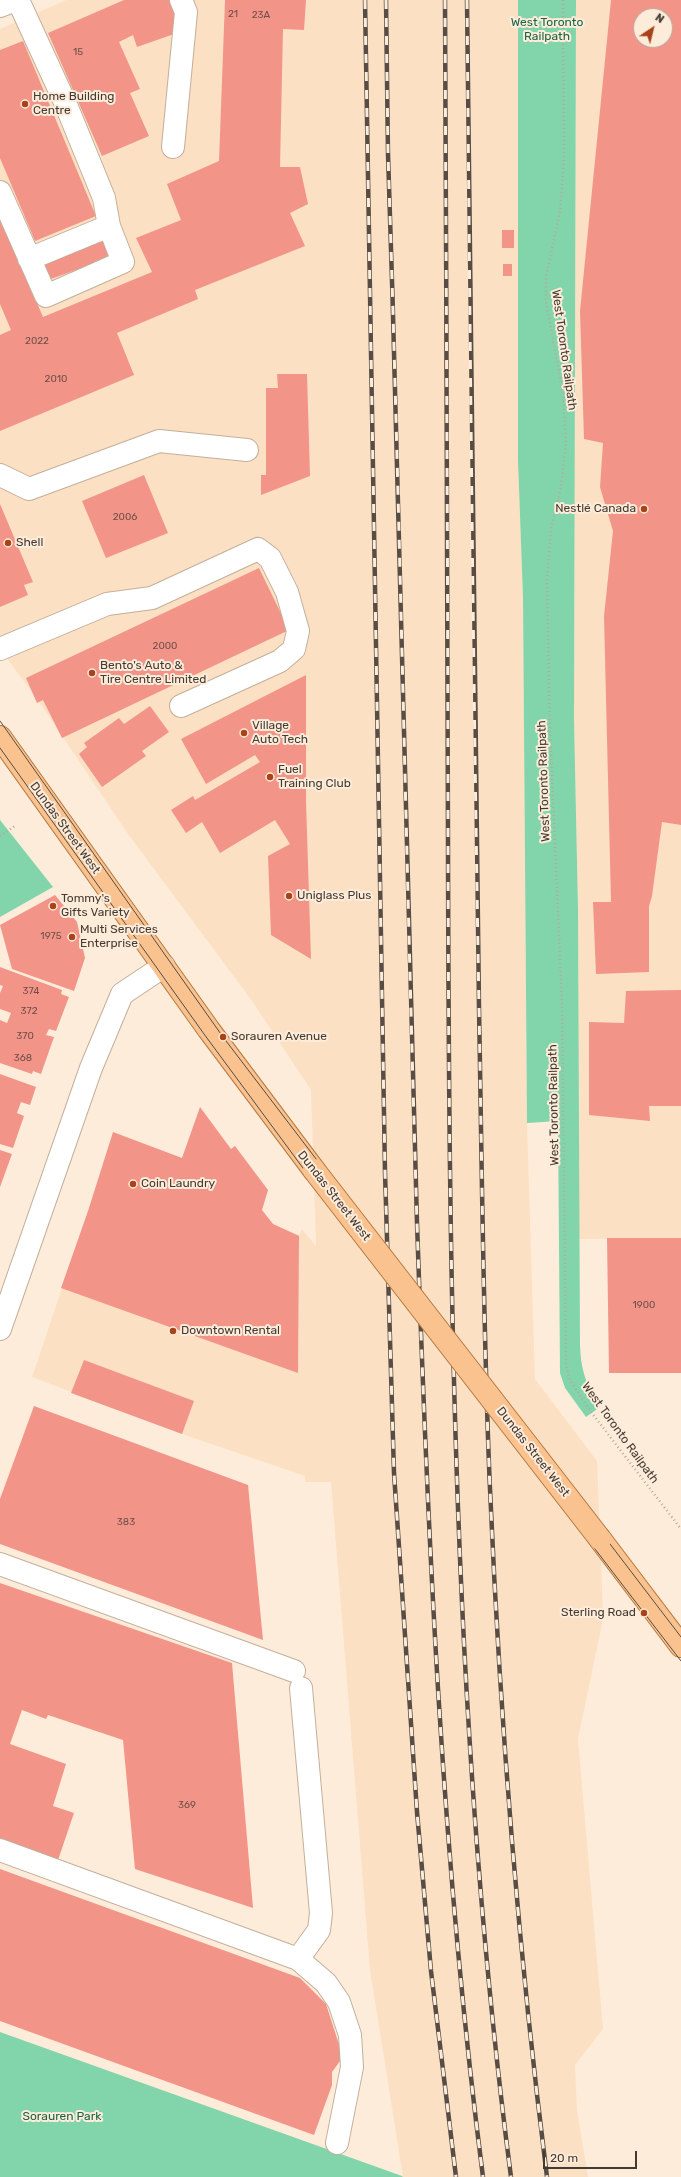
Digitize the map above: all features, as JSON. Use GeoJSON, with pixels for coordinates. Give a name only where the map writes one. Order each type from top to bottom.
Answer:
{"type":"FeatureCollection","features":[{"type":"Feature","properties":{"kind":"main road","name":"Dundas Street West"},"geometry":{"type":"LineString","coordinates":[[0,737],[209,1030],[314,1170],[681,1646]]}},
{"type":"Feature","properties":{"kind":"street"},"geometry":{"type":"LineString","coordinates":[[0,6],[15,0]]}},
{"type":"Feature","properties":{"kind":"street"},"geometry":{"type":"LineString","coordinates":[[0,192],[46,296],[123,262],[109,226],[104,198],[64,100],[18,0]]}},
{"type":"Feature","properties":{"kind":"street"},"geometry":{"type":"LineString","coordinates":[[173,147],[186,12],[181,0]]}},
{"type":"Feature","properties":{"kind":"street"},"geometry":{"type":"LineString","coordinates":[[29,259],[109,226]]}},
{"type":"Feature","properties":{"kind":"street"},"geometry":{"type":"LineString","coordinates":[[0,475],[29,489],[159,442],[247,450]]}},
{"type":"Feature","properties":{"kind":"street"},"geometry":{"type":"LineString","coordinates":[[0,649],[107,604],[152,598],[258,549],[270,558],[287,592],[298,631],[294,649],[280,661],[181,706]]}},
{"type":"Feature","properties":{"kind":"street"},"geometry":{"type":"LineString","coordinates":[[0,1329],[4,1305],[91,1068],[122,994],[164,966]]}},
{"type":"Feature","properties":{"kind":"street"},"geometry":{"type":"LineString","coordinates":[[0,1564],[297,1680],[321,1913],[319,1930],[298,1959]]}},
{"type":"Feature","properties":{"kind":"street"},"geometry":{"type":"LineString","coordinates":[[0,1850],[298,1959],[326,1983],[338,2002],[350,2035],[352,2067],[337,2143]]}},
{"type":"Feature","properties":{"kind":"path","name":"West Toronto Railpath"},"geometry":{"type":"LineString","coordinates":[[562,0],[564,158],[560,211],[546,277],[546,301],[563,394],[566,443],[561,487],[551,528],[548,582],[550,732],[562,1010],[566,1365],[570,1380],[588,1408],[681,1529]]}},
{"type":"Feature","properties":{"kind":"path"},"geometry":{"type":"LineString","coordinates":[[0,836],[15,826]]}},
{"type":"Feature","properties":{"kind":"shaded area"},"geometry":{"type":"Polygon","coordinates":[[[66,0],[518,0],[518,461],[523,598],[527,1123],[535,1379],[597,1461],[603,1619],[578,1739],[603,2029],[575,2065],[577,2110],[588,2177],[403,2177],[370,1970],[331,1482],[305,1482],[305,1476],[182,1434],[32,1377],[88,1211],[258,1269],[273,1224],[299,1235],[302,1229],[316,1246],[311,1090],[252,1001],[128,834],[42,706],[0,649],[0,29],[66,0]]]}},
{"type":"Feature","properties":{"kind":"shaded area"},"geometry":{"type":"Polygon","coordinates":[[[576,0],[681,0],[681,1238],[579,1239],[578,908],[574,720],[576,0]]]}},
{"type":"Feature","properties":{"kind":"green space","name":"West Toronto Railpath"},"geometry":{"type":"Polygon","coordinates":[[[518,0],[576,0],[574,720],[578,908],[580,1345],[585,1377],[600,1407],[586,1417],[565,1388],[560,1373],[558,1121],[527,1123],[523,598],[518,461],[518,0]]]}},
{"type":"Feature","properties":{"kind":"green space"},"geometry":{"type":"Polygon","coordinates":[[[0,820],[53,887],[0,917],[0,820]]]}},
{"type":"Feature","properties":{"kind":"green space","name":"Sorauren Park"},"geometry":{"type":"Polygon","coordinates":[[[0,2032],[402,2176],[403,2177],[0,2177],[0,2032]]]}},
{"type":"Feature","properties":{"kind":"building"},"geometry":{"type":"Polygon","coordinates":[[[124,0],[177,0],[174,34],[137,47],[133,35],[119,42],[140,89],[130,93],[149,136],[102,156],[48,33],[124,0]]]}},
{"type":"Feature","properties":{"kind":"building"},"geometry":{"type":"Polygon","coordinates":[[[225,0],[306,0],[304,30],[283,29],[280,167],[300,167],[308,204],[290,213],[305,246],[195,290],[198,299],[117,333],[134,375],[0,431],[0,335],[11,330],[0,304],[0,216],[43,317],[152,272],[136,238],[181,220],[167,184],[219,161],[225,0]]]}},
{"type":"Feature","properties":{"kind":"building","name":"Nestlé Canada"},"geometry":{"type":"Polygon","coordinates":[[[611,0],[681,0],[681,825],[662,822],[652,896],[649,906],[649,972],[596,974],[593,902],[611,902],[604,616],[613,531],[600,487],[603,443],[584,439],[580,311],[611,0]]]}},
{"type":"Feature","properties":{"kind":"building","name":"Home Building Centre"},"geometry":{"type":"Polygon","coordinates":[[[23,41],[96,216],[35,241],[0,158],[0,50],[23,41]]]}},
{"type":"Feature","properties":{"kind":"building"},"geometry":{"type":"Polygon","coordinates":[[[502,230],[514,230],[514,248],[502,248],[502,230]]]}},
{"type":"Feature","properties":{"kind":"building"},"geometry":{"type":"Polygon","coordinates":[[[104,236],[112,257],[48,280],[42,264],[104,236]]]}},
{"type":"Feature","properties":{"kind":"building"},"geometry":{"type":"Polygon","coordinates":[[[503,264],[512,264],[512,276],[503,276],[503,264]]]}},
{"type":"Feature","properties":{"kind":"building"},"geometry":{"type":"Polygon","coordinates":[[[277,374],[307,374],[310,476],[261,495],[261,475],[266,475],[266,388],[278,388],[277,374]]]}},
{"type":"Feature","properties":{"kind":"building"},"geometry":{"type":"Polygon","coordinates":[[[144,475],[168,533],[106,558],[82,501],[144,475]]]}},
{"type":"Feature","properties":{"kind":"building","name":"Shell"},"geometry":{"type":"Polygon","coordinates":[[[0,504],[33,582],[24,585],[28,595],[0,607],[0,504]]]}},
{"type":"Feature","properties":{"kind":"building"},"geometry":{"type":"Polygon","coordinates":[[[259,568],[289,630],[62,738],[43,700],[37,703],[26,678],[259,568]]]}},
{"type":"Feature","properties":{"kind":"building"},"geometry":{"type":"Polygon","coordinates":[[[306,675],[306,801],[311,959],[271,935],[268,856],[290,844],[275,820],[220,853],[202,822],[186,833],[171,810],[193,796],[195,800],[260,762],[255,755],[206,784],[181,739],[306,675]]]}},
{"type":"Feature","properties":{"kind":"building"},"geometry":{"type":"Polygon","coordinates":[[[150,706],[169,732],[142,751],[146,756],[102,787],[79,754],[87,747],[84,743],[119,718],[124,724],[150,706]]]}},
{"type":"Feature","properties":{"kind":"building"},"geometry":{"type":"Polygon","coordinates":[[[55,895],[77,922],[85,958],[74,991],[12,969],[0,925],[55,895]]]}},
{"type":"Feature","properties":{"kind":"building"},"geometry":{"type":"Polygon","coordinates":[[[0,967],[62,990],[61,994],[69,997],[56,1031],[49,1029],[46,1035],[54,1037],[41,1074],[33,1071],[32,1074],[0,1063],[0,1020],[7,1023],[11,1013],[0,1009],[0,993],[3,986],[0,985],[0,967]]]}},
{"type":"Feature","properties":{"kind":"building"},"geometry":{"type":"Polygon","coordinates":[[[681,990],[681,1106],[649,1106],[650,1121],[589,1115],[589,1022],[624,1023],[626,991],[681,990]]]}},
{"type":"Feature","properties":{"kind":"building"},"geometry":{"type":"Polygon","coordinates":[[[0,1074],[36,1087],[30,1105],[21,1102],[17,1113],[24,1116],[13,1148],[0,1144],[0,1074]]]}},
{"type":"Feature","properties":{"kind":"building"},"geometry":{"type":"Polygon","coordinates":[[[200,1107],[231,1149],[235,1146],[268,1190],[262,1210],[273,1224],[299,1236],[298,1373],[61,1288],[88,1211],[113,1132],[182,1158],[200,1107]]]}},
{"type":"Feature","properties":{"kind":"building"},"geometry":{"type":"Polygon","coordinates":[[[0,1150],[12,1154],[0,1187],[0,1150]]]}},
{"type":"Feature","properties":{"kind":"building"},"geometry":{"type":"Polygon","coordinates":[[[607,1238],[681,1238],[681,1373],[609,1373],[607,1238]]]}},
{"type":"Feature","properties":{"kind":"building"},"geometry":{"type":"Polygon","coordinates":[[[84,1360],[194,1401],[182,1434],[71,1393],[84,1360]]]}},
{"type":"Feature","properties":{"kind":"building"},"geometry":{"type":"Polygon","coordinates":[[[34,1406],[248,1485],[263,1640],[0,1544],[0,1499],[34,1406]]]}},
{"type":"Feature","properties":{"kind":"building"},"geometry":{"type":"Polygon","coordinates":[[[0,1583],[232,1663],[253,1908],[135,1869],[123,1740],[48,1715],[46,1719],[22,1710],[10,1744],[66,1764],[53,1806],[74,1813],[58,1860],[0,1838],[0,1583]]]}},
{"type":"Feature","properties":{"kind":"building"},"geometry":{"type":"Polygon","coordinates":[[[0,1869],[300,1978],[326,2004],[343,2057],[332,2072],[332,2085],[314,2135],[0,2021],[0,1869]]]}},
{"type":"Feature","properties":{"kind":"tram line"},"geometry":{"type":"LineString","coordinates":[[0,721],[223,1037],[681,1637]]}},
{"type":"Feature","properties":{"kind":"tram line"},"geometry":{"type":"LineString","coordinates":[[0,748],[204,1034],[314,1183],[681,1661]]}},
{"type":"Feature","properties":{"kind":"railway"},"geometry":{"type":"LineString","coordinates":[[365,0],[385,1172],[394,1473],[417,1812],[431,1971],[456,2177]]}},
{"type":"Feature","properties":{"kind":"railway"},"geometry":{"type":"LineString","coordinates":[[386,0],[388,154],[413,1089],[426,1462],[447,1820],[457,1939],[483,2177]]}},
{"type":"Feature","properties":{"kind":"railway"},"geometry":{"type":"LineString","coordinates":[[445,0],[450,1177],[458,1512],[466,1678],[477,1845],[492,2011],[511,2177]]}},
{"type":"Feature","properties":{"kind":"railway"},"geometry":{"type":"LineString","coordinates":[[467,0],[475,756],[483,1248],[490,1489],[499,1661],[511,1834],[527,2006],[547,2177]]}},
{"type":"Feature","properties":{"kind":"place","name":"Home Building Centre"},"geometry":{"type":"Point","coordinates":[25,104]}},
{"type":"Feature","properties":{"kind":"place","name":"Nestlé Canada"},"geometry":{"type":"Point","coordinates":[644,509]}},
{"type":"Feature","properties":{"kind":"place","name":"Shell"},"geometry":{"type":"Point","coordinates":[8,543]}},
{"type":"Feature","properties":{"kind":"place","name":"Bento's Auto & Tire Centre Limited"},"geometry":{"type":"Point","coordinates":[92,673]}},
{"type":"Feature","properties":{"kind":"place","name":"Village Auto Tech"},"geometry":{"type":"Point","coordinates":[244,733]}},
{"type":"Feature","properties":{"kind":"place","name":"Fuel Training Club"},"geometry":{"type":"Point","coordinates":[270,777]}},
{"type":"Feature","properties":{"kind":"place","name":"Uniglass Plus"},"geometry":{"type":"Point","coordinates":[289,896]}},
{"type":"Feature","properties":{"kind":"place","name":"Tommy's Gifts Variety"},"geometry":{"type":"Point","coordinates":[53,906]}},
{"type":"Feature","properties":{"kind":"place","name":"Multi Services Enterprise"},"geometry":{"type":"Point","coordinates":[72,937]}},
{"type":"Feature","properties":{"kind":"place","name":"Sorauren Avenue"},"geometry":{"type":"Point","coordinates":[223,1037]}},
{"type":"Feature","properties":{"kind":"place","name":"Coin Laundry"},"geometry":{"type":"Point","coordinates":[133,1184]}},
{"type":"Feature","properties":{"kind":"place","name":"Downtown Rental"},"geometry":{"type":"Point","coordinates":[173,1331]}},
{"type":"Feature","properties":{"kind":"place","name":"Sterling Road"},"geometry":{"type":"Point","coordinates":[644,1613]}}]}
